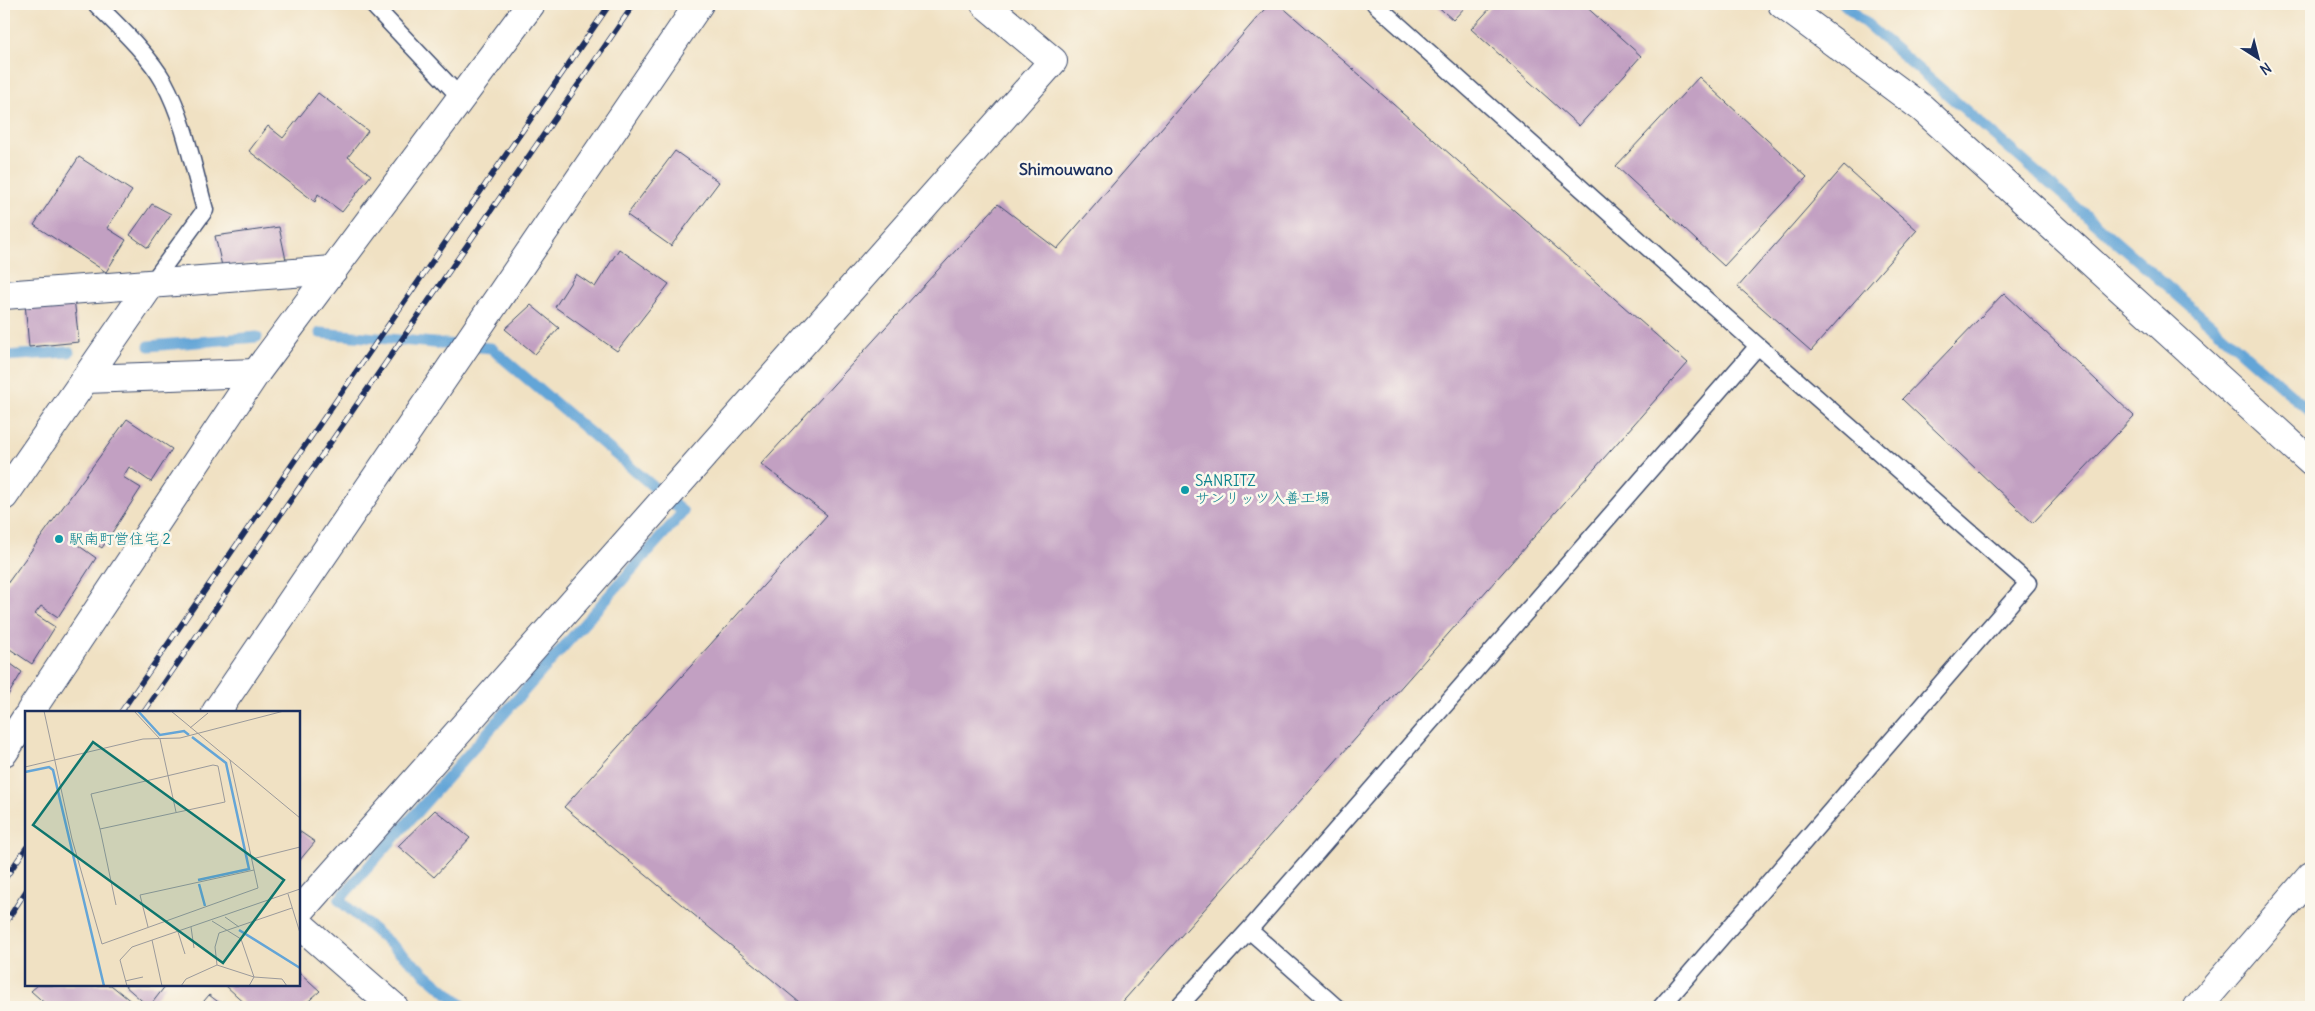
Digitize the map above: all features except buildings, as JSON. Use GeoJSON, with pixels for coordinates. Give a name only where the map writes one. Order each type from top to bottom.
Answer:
{"type":"FeatureCollection","features":[{"type":"Feature","properties":{"kind":"street"},"geometry":{"type":"LineString","coordinates":[[31,711],[256,374],[530,4]]}},
{"type":"Feature","properties":{"kind":"street"},"geometry":{"type":"LineString","coordinates":[[217,711],[699,4]]}},
{"type":"Feature","properties":{"kind":"street"},"geometry":{"type":"LineString","coordinates":[[300,911],[1053,61],[985,4]]}},
{"type":"Feature","properties":{"kind":"street"},"geometry":{"type":"LineString","coordinates":[[1782,4],[1922,108],[2311,462]]}},
{"type":"Feature","properties":{"kind":"street"},"geometry":{"type":"LineString","coordinates":[[4,295],[333,270]]}},
{"type":"Feature","properties":{"kind":"street"},"geometry":{"type":"LineString","coordinates":[[4,496],[151,284]]}},
{"type":"Feature","properties":{"kind":"street"},"geometry":{"type":"LineString","coordinates":[[85,379],[256,374]]}},
{"type":"Feature","properties":{"kind":"street"},"geometry":{"type":"LineString","coordinates":[[4,752],[25,720]]}},
{"type":"Feature","properties":{"kind":"street"},"geometry":{"type":"LineString","coordinates":[[2198,1007],[2311,876]]}},
{"type":"Feature","properties":{"kind":"street"},"geometry":{"type":"LineString","coordinates":[[300,925],[380,1003]]}},
{"type":"Feature","properties":{"kind":"lane"},"geometry":{"type":"LineString","coordinates":[[96,4],[130,39],[163,81],[178,115],[205,210],[151,284]]}},
{"type":"Feature","properties":{"kind":"lane"},"geometry":{"type":"LineString","coordinates":[[372,4],[461,98]]}},
{"type":"Feature","properties":{"kind":"lane"},"geometry":{"type":"LineString","coordinates":[[1375,4],[1758,346],[2028,583],[1661,1007]]}},
{"type":"Feature","properties":{"kind":"lane"},"geometry":{"type":"LineString","coordinates":[[1178,1007],[1249,930],[1758,346]]}},
{"type":"Feature","properties":{"kind":"lane"},"geometry":{"type":"LineString","coordinates":[[1249,930],[1336,1007]]}},
{"type":"Feature","properties":{"kind":"waterway"},"geometry":{"type":"LineString","coordinates":[[1844,4],[2311,412]]}},
{"type":"Feature","properties":{"kind":"waterway"},"geometry":{"type":"LineString","coordinates":[[320,333],[491,348],[683,512],[339,900],[464,1007]]}},
{"type":"Feature","properties":{"kind":"waterway"},"geometry":{"type":"LineString","coordinates":[[149,346],[257,337]]}},
{"type":"Feature","properties":{"kind":"waterway"},"geometry":{"type":"LineString","coordinates":[[4,356],[69,352]]}},
{"type":"Feature","properties":{"kind":"railway"},"geometry":{"type":"LineString","coordinates":[[122,711],[610,4]]}},
{"type":"Feature","properties":{"kind":"railway"},"geometry":{"type":"LineString","coordinates":[[145,711],[634,4]]}},
{"type":"Feature","properties":{"kind":"railway"},"geometry":{"type":"LineString","coordinates":[[4,880],[25,849]]}},
{"type":"Feature","properties":{"kind":"railway"},"geometry":{"type":"LineString","coordinates":[[4,925],[25,893]]}},
{"type":"Feature","properties":{"kind":"place","name":"SANRITZ サンリッツ入善工場"},"geometry":{"type":"Point","coordinates":[1185,490]}},
{"type":"Feature","properties":{"kind":"place","name":"駅南町営住宅 2"},"geometry":{"type":"Point","coordinates":[59,539]}},
{"type":"Feature","properties":{"kind":"district","name":"Shimouwano"},"geometry":{"type":"Point","coordinates":[1066,169]}}]}
